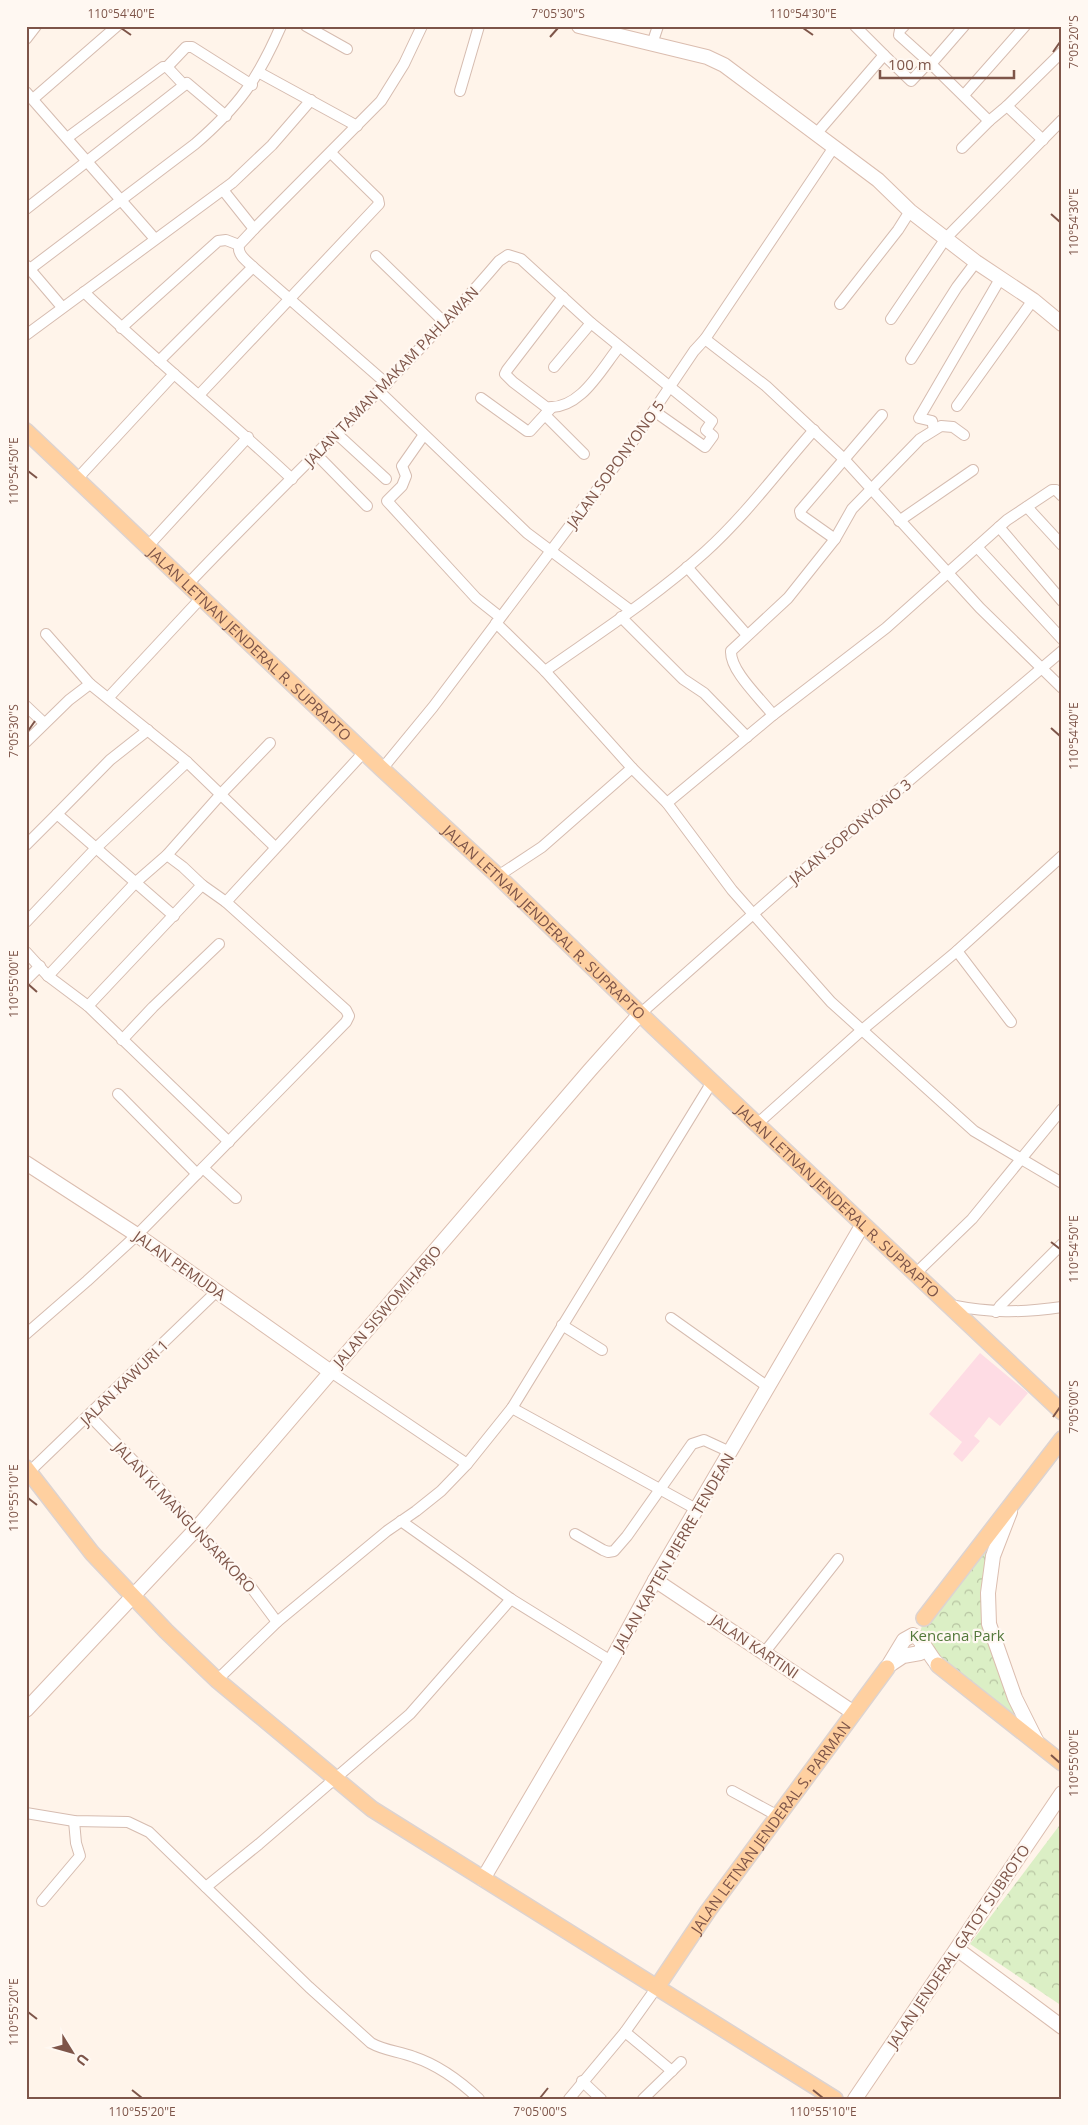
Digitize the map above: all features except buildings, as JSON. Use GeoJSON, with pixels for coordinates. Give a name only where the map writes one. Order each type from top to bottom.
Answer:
{"type":"FeatureCollection","features":[{"type":"Feature","properties":{"kind":"main road"},"geometry":{"type":"LineString","coordinates":[[580,26],[707,57],[724,64],[878,180],[910,210],[976,262],[1033,300],[1062,324]]}},
{"type":"Feature","properties":{"kind":"main road","name":"JALAN LETNAN JENDERAL R. SUPRAPTO"},"geometry":{"type":"LineString","coordinates":[[28,435],[498,876],[640,1014],[1062,1412]]}},
{"type":"Feature","properties":{"kind":"main road","name":"JALAN SISWOMIHARJO"},"geometry":{"type":"LineString","coordinates":[[26,1710],[196,1529],[640,1014]]}},
{"type":"Feature","properties":{"kind":"main road","name":"JALAN PEMUDA"},"geometry":{"type":"LineString","coordinates":[[26,1163],[137,1235],[332,1372]]}},
{"type":"Feature","properties":{"kind":"main road","name":"JALAN KAPTEN PIERRE TENDEAN"},"geometry":{"type":"LineString","coordinates":[[483,1879],[611,1662],[696,1509],[863,1224]]}},
{"type":"Feature","properties":{"kind":"main road"},"geometry":{"type":"LineString","coordinates":[[887,1668],[905,1639],[924,1618],[1062,1438]]}},
{"type":"Feature","properties":{"kind":"main road"},"geometry":{"type":"LineString","coordinates":[[27,1472],[92,1553],[132,1598],[217,1680],[334,1780],[372,1809],[835,2099]]}},
{"type":"Feature","properties":{"kind":"main road"},"geometry":{"type":"LineString","coordinates":[[1018,1495],[1002,1529],[994,1556],[988,1593],[989,1624],[1015,1698],[1039,1746]]}},
{"type":"Feature","properties":{"kind":"main road","name":"JALAN KARTINI"},"geometry":{"type":"LineString","coordinates":[[656,1580],[854,1712]]}},
{"type":"Feature","properties":{"kind":"main road"},"geometry":{"type":"LineString","coordinates":[[924,1618],[920,1633],[922,1642],[930,1657],[938,1666]]}},
{"type":"Feature","properties":{"kind":"main road"},"geometry":{"type":"LineString","coordinates":[[905,1639],[913,1635],[922,1642]]}},
{"type":"Feature","properties":{"kind":"main road"},"geometry":{"type":"LineString","coordinates":[[905,1639],[903,1649],[912,1656],[928,1660],[938,1666],[1062,1763]]}},
{"type":"Feature","properties":{"kind":"main road"},"geometry":{"type":"LineString","coordinates":[[887,1668],[896,1660],[920,1653],[922,1642]]}},
{"type":"Feature","properties":{"kind":"main road","name":"JALAN LETNAN JENDERAL S. PARMAN"},"geometry":{"type":"LineString","coordinates":[[657,1987],[708,1912],[887,1668]]}},
{"type":"Feature","properties":{"kind":"main road","name":"JALAN JENDERAL GATOT SUBROTO"},"geometry":{"type":"LineString","coordinates":[[855,2099],[1062,1793]]}},
{"type":"Feature","properties":{"kind":"main road"},"geometry":{"type":"LineString","coordinates":[[957,1949],[1062,2027]]}},
{"type":"Feature","properties":{"kind":"street"},"geometry":{"type":"LineString","coordinates":[[26,39],[36,26]]}},
{"type":"Feature","properties":{"kind":"street"},"geometry":{"type":"LineString","coordinates":[[117,26],[30,96],[155,239]]}},
{"type":"Feature","properties":{"kind":"street"},"geometry":{"type":"LineString","coordinates":[[62,307],[28,269],[196,144],[226,116],[260,73],[281,26]]}},
{"type":"Feature","properties":{"kind":"street"},"geometry":{"type":"LineString","coordinates":[[306,26],[347,49]]}},
{"type":"Feature","properties":{"kind":"street"},"geometry":{"type":"LineString","coordinates":[[387,384],[253,267],[239,252],[239,245],[382,101],[404,64],[422,26]]}},
{"type":"Feature","properties":{"kind":"street"},"geometry":{"type":"LineString","coordinates":[[460,91],[479,26]]}},
{"type":"Feature","properties":{"kind":"street"},"geometry":{"type":"LineString","coordinates":[[652,44],[658,26]]}},
{"type":"Feature","properties":{"kind":"street"},"geometry":{"type":"LineString","coordinates":[[855,26],[911,81],[964,26]]}},
{"type":"Feature","properties":{"kind":"street"},"geometry":{"type":"LineString","coordinates":[[904,26],[900,30],[900,35],[989,120]]}},
{"type":"Feature","properties":{"kind":"street"},"geometry":{"type":"LineString","coordinates":[[964,95],[1025,26]]}},
{"type":"Feature","properties":{"kind":"street"},"geometry":{"type":"LineString","coordinates":[[67,138],[163,67],[167,67],[186,47],[192,46],[252,85]]}},
{"type":"Feature","properties":{"kind":"street"},"geometry":{"type":"LineString","coordinates":[[962,148],[989,120],[1007,106],[1062,52]]}},
{"type":"Feature","properties":{"kind":"street"},"geometry":{"type":"LineString","coordinates":[[816,134],[884,55]]}},
{"type":"Feature","properties":{"kind":"street"},"geometry":{"type":"LineString","coordinates":[[167,67],[184,85]]}},
{"type":"Feature","properties":{"kind":"street"},"geometry":{"type":"LineString","coordinates":[[260,73],[357,126]]}},
{"type":"Feature","properties":{"kind":"street"},"geometry":{"type":"LineString","coordinates":[[26,209],[184,85],[189,83],[226,116]]}},
{"type":"Feature","properties":{"kind":"street"},"geometry":{"type":"LineString","coordinates":[[26,335],[223,190],[272,145],[311,100]]}},
{"type":"Feature","properties":{"kind":"street"},"geometry":{"type":"LineString","coordinates":[[1007,106],[1044,140]]}},
{"type":"Feature","properties":{"kind":"street"},"geometry":{"type":"LineString","coordinates":[[892,319],[946,238],[1060,126]]}},
{"type":"Feature","properties":{"kind":"street","name":"JALAN SOPONYONO 5"},"geometry":{"type":"LineString","coordinates":[[382,769],[433,707],[654,411],[694,351],[705,339],[834,147]]}},
{"type":"Feature","properties":{"kind":"street"},"geometry":{"type":"LineString","coordinates":[[199,395],[378,204],[378,199],[332,153]]}},
{"type":"Feature","properties":{"kind":"street"},"geometry":{"type":"LineString","coordinates":[[223,190],[254,229]]}},
{"type":"Feature","properties":{"kind":"street"},"geometry":{"type":"LineString","coordinates":[[840,304],[898,230],[910,210]]}},
{"type":"Feature","properties":{"kind":"street"},"geometry":{"type":"LineString","coordinates":[[121,328],[218,241],[226,240],[239,245]]}},
{"type":"Feature","properties":{"kind":"street","name":"JALAN TAMAN MAKAM PAHLAWAN"},"geometry":{"type":"LineString","coordinates":[[188,584],[237,532],[380,392],[499,260],[508,255],[521,258],[619,347],[712,421],[706,430],[713,436],[704,448],[654,411]]}},
{"type":"Feature","properties":{"kind":"street"},"geometry":{"type":"LineString","coordinates":[[376,256],[444,322]]}},
{"type":"Feature","properties":{"kind":"street"},"geometry":{"type":"LineString","coordinates":[[911,359],[957,287],[976,262]]}},
{"type":"Feature","properties":{"kind":"street"},"geometry":{"type":"LineString","coordinates":[[159,362],[253,267]]}},
{"type":"Feature","properties":{"kind":"street"},"geometry":{"type":"LineString","coordinates":[[934,429],[932,421],[920,415],[1000,279]]}},
{"type":"Feature","properties":{"kind":"street"},"geometry":{"type":"LineString","coordinates":[[84,292],[121,328],[248,437],[292,479]]}},
{"type":"Feature","properties":{"kind":"street"},"geometry":{"type":"LineString","coordinates":[[552,408],[540,404],[505,374],[563,297]]}},
{"type":"Feature","properties":{"kind":"street"},"geometry":{"type":"LineString","coordinates":[[957,406],[1033,300]]}},
{"type":"Feature","properties":{"kind":"street"},"geometry":{"type":"LineString","coordinates":[[554,366],[591,323]]}},
{"type":"Feature","properties":{"kind":"street"},"geometry":{"type":"LineString","coordinates":[[705,339],[745,368],[844,459],[899,521],[1007,636],[1042,667],[1062,688]]}},
{"type":"Feature","properties":{"kind":"street"},"geometry":{"type":"LineString","coordinates":[[481,398],[526,432],[530,431],[552,408],[572,401],[586,389],[619,347]]}},
{"type":"Feature","properties":{"kind":"street"},"geometry":{"type":"LineString","coordinates":[[77,479],[174,374]]}},
{"type":"Feature","properties":{"kind":"street"},"geometry":{"type":"LineString","coordinates":[[380,392],[527,533],[630,610]]}},
{"type":"Feature","properties":{"kind":"street"},"geometry":{"type":"LineString","coordinates":[[545,415],[584,454]]}},
{"type":"Feature","properties":{"kind":"street"},"geometry":{"type":"LineString","coordinates":[[835,539],[800,512],[882,415]]}},
{"type":"Feature","properties":{"kind":"street"},"geometry":{"type":"LineString","coordinates":[[773,715],[735,667],[731,658],[731,651],[788,598],[835,539],[852,508],[920,439],[934,429],[946,426],[953,427],[964,435]]}},
{"type":"Feature","properties":{"kind":"street"},"geometry":{"type":"LineString","coordinates":[[545,671],[622,618],[687,568],[744,512],[814,430]]}},
{"type":"Feature","properties":{"kind":"street"},"geometry":{"type":"LineString","coordinates":[[337,434],[386,479]]}},
{"type":"Feature","properties":{"kind":"street"},"geometry":{"type":"LineString","coordinates":[[424,436],[402,466],[406,476],[402,486],[387,502],[545,671],[632,768],[667,803],[732,890],[831,1002],[974,1131],[1062,1183]]}},
{"type":"Feature","properties":{"kind":"street"},"geometry":{"type":"LineString","coordinates":[[148,546],[248,437]]}},
{"type":"Feature","properties":{"kind":"street"},"geometry":{"type":"LineString","coordinates":[[316,454],[367,506]]}},
{"type":"Feature","properties":{"kind":"street"},"geometry":{"type":"LineString","coordinates":[[899,521],[974,470]]}},
{"type":"Feature","properties":{"kind":"street"},"geometry":{"type":"LineString","coordinates":[[667,803],[773,715],[886,628],[999,527],[1052,490],[1056,490],[1062,496]]}},
{"type":"Feature","properties":{"kind":"street"},"geometry":{"type":"LineString","coordinates":[[1027,507],[1062,545]]}},
{"type":"Feature","properties":{"kind":"street"},"geometry":{"type":"LineString","coordinates":[[999,527],[1062,601]]}},
{"type":"Feature","properties":{"kind":"street"},"geometry":{"type":"LineString","coordinates":[[977,547],[1062,639]]}},
{"type":"Feature","properties":{"kind":"street"},"geometry":{"type":"LineString","coordinates":[[687,568],[747,635]]}},
{"type":"Feature","properties":{"kind":"street"},"geometry":{"type":"LineString","coordinates":[[109,698],[202,597]]}},
{"type":"Feature","properties":{"kind":"street"},"geometry":{"type":"LineString","coordinates":[[622,618],[747,737]]}},
{"type":"Feature","properties":{"kind":"street"},"geometry":{"type":"LineString","coordinates":[[46,634],[90,684],[187,762],[274,847]]}},
{"type":"Feature","properties":{"kind":"street","name":"JALAN SOPONYONO 3"},"geometry":{"type":"LineString","coordinates":[[640,1014],[752,914],[1062,651]]}},
{"type":"Feature","properties":{"kind":"street"},"geometry":{"type":"LineString","coordinates":[[26,742],[69,700],[90,684]]}},
{"type":"Feature","properties":{"kind":"street"},"geometry":{"type":"LineString","coordinates":[[26,706],[44,723]]}},
{"type":"Feature","properties":{"kind":"street"},"geometry":{"type":"LineString","coordinates":[[26,845],[110,760],[148,730]]}},
{"type":"Feature","properties":{"kind":"street"},"geometry":{"type":"LineString","coordinates":[[48,976],[136,882],[167,855],[221,794],[270,743]]}},
{"type":"Feature","properties":{"kind":"street"},"geometry":{"type":"LineString","coordinates":[[226,902],[274,847],[365,751]]}},
{"type":"Feature","properties":{"kind":"street"},"geometry":{"type":"LineString","coordinates":[[26,922],[96,848],[187,762]]}},
{"type":"Feature","properties":{"kind":"street"},"geometry":{"type":"LineString","coordinates":[[498,876],[542,847],[632,768]]}},
{"type":"Feature","properties":{"kind":"street"},"geometry":{"type":"LineString","coordinates":[[57,814],[174,916]]}},
{"type":"Feature","properties":{"kind":"street"},"geometry":{"type":"LineString","coordinates":[[26,1334],[137,1235],[346,1022],[348,1016],[346,1010],[226,902],[202,885],[167,855]]}},
{"type":"Feature","properties":{"kind":"street"},"geometry":{"type":"LineString","coordinates":[[757,1124],[862,1030],[957,951],[1062,856]]}},
{"type":"Feature","properties":{"kind":"street"},"geometry":{"type":"LineString","coordinates":[[88,1006],[202,885]]}},
{"type":"Feature","properties":{"kind":"street"},"geometry":{"type":"LineString","coordinates":[[122,1040],[218,944]]}},
{"type":"Feature","properties":{"kind":"street"},"geometry":{"type":"LineString","coordinates":[[957,951],[1011,1022]]}},
{"type":"Feature","properties":{"kind":"street"},"geometry":{"type":"LineString","coordinates":[[26,952],[48,976],[88,1006],[122,1040],[153,1067],[228,1142]]}},
{"type":"Feature","properties":{"kind":"street"},"geometry":{"type":"LineString","coordinates":[[26,980],[40,966]]}},
{"type":"Feature","properties":{"kind":"street"},"geometry":{"type":"LineString","coordinates":[[217,1680],[277,1622],[401,1521],[441,1491],[467,1464],[512,1408],[712,1082]]}},
{"type":"Feature","properties":{"kind":"street"},"geometry":{"type":"LineString","coordinates":[[118,1094],[200,1171],[236,1198]]}},
{"type":"Feature","properties":{"kind":"street"},"geometry":{"type":"LineString","coordinates":[[915,1274],[972,1219],[1062,1110]]}},
{"type":"Feature","properties":{"kind":"street"},"geometry":{"type":"LineString","coordinates":[[996,1312],[1062,1244]]}},
{"type":"Feature","properties":{"kind":"street","name":"JALAN KAWURI 1"},"geometry":{"type":"LineString","coordinates":[[27,1472],[90,1415],[218,1291]]}},
{"type":"Feature","properties":{"kind":"street"},"geometry":{"type":"LineString","coordinates":[[947,1304],[996,1312],[1021,1312],[1062,1307]]}},
{"type":"Feature","properties":{"kind":"street"},"geometry":{"type":"LineString","coordinates":[[671,1318],[768,1387]]}},
{"type":"Feature","properties":{"kind":"street"},"geometry":{"type":"LineString","coordinates":[[562,1326],[602,1350]]}},
{"type":"Feature","properties":{"kind":"street"},"geometry":{"type":"LineString","coordinates":[[332,1372],[467,1464]]}},
{"type":"Feature","properties":{"kind":"street"},"geometry":{"type":"LineString","coordinates":[[512,1408],[696,1509]]}},
{"type":"Feature","properties":{"kind":"street","name":"JALAN KI MANGUNSARKORO"},"geometry":{"type":"LineString","coordinates":[[90,1415],[241,1579],[248,1584],[277,1622]]}},
{"type":"Feature","properties":{"kind":"street"},"geometry":{"type":"LineString","coordinates":[[575,1534],[603,1550],[608,1552],[614,1551],[627,1536],[692,1444],[704,1440],[730,1452]]}},
{"type":"Feature","properties":{"kind":"street"},"geometry":{"type":"LineString","coordinates":[[401,1521],[511,1599],[611,1662]]}},
{"type":"Feature","properties":{"kind":"street"},"geometry":{"type":"LineString","coordinates":[[764,1653],[838,1559]]}},
{"type":"Feature","properties":{"kind":"street"},"geometry":{"type":"LineString","coordinates":[[206,1887],[410,1714],[511,1599]]}},
{"type":"Feature","properties":{"kind":"street"},"geometry":{"type":"LineString","coordinates":[[732,1791],[778,1816]]}},
{"type":"Feature","properties":{"kind":"street"},"geometry":{"type":"LineString","coordinates":[[26,1813],[74,1821],[128,1822],[150,1832],[309,1987],[370,2043],[382,2050],[414,2057],[444,2071],[479,2099]]}},
{"type":"Feature","properties":{"kind":"street"},"geometry":{"type":"LineString","coordinates":[[42,1901],[80,1856],[76,1843],[74,1821]]}},
{"type":"Feature","properties":{"kind":"street"},"geometry":{"type":"LineString","coordinates":[[569,2099],[582,2081],[625,2032],[657,1987]]}},
{"type":"Feature","properties":{"kind":"street"},"geometry":{"type":"LineString","coordinates":[[625,2032],[672,2071]]}},
{"type":"Feature","properties":{"kind":"street"},"geometry":{"type":"LineString","coordinates":[[643,2099],[681,2062]]}},
{"type":"Feature","properties":{"kind":"street"},"geometry":{"type":"LineString","coordinates":[[582,2081],[601,2099]]}},
{"type":"Feature","properties":{"kind":"shaded area"},"geometry":{"type":"Polygon","coordinates":[[[980,1353],[1028,1393],[1000,1426],[989,1417],[974,1436],[980,1441],[962,1462],[953,1454],[962,1442],[929,1414],[980,1353]]]}},
{"type":"Feature","properties":{"kind":"green space","name":"Kencana Park"},"geometry":{"type":"Polygon","coordinates":[[[1001,1529],[988,1624],[1038,1745],[938,1665],[920,1633],[924,1618],[1001,1529]]]}},
{"type":"Feature","properties":{"kind":"green space"},"geometry":{"type":"Polygon","coordinates":[[[1062,1822],[1062,2006],[970,1944],[1062,1822]]]}}]}
